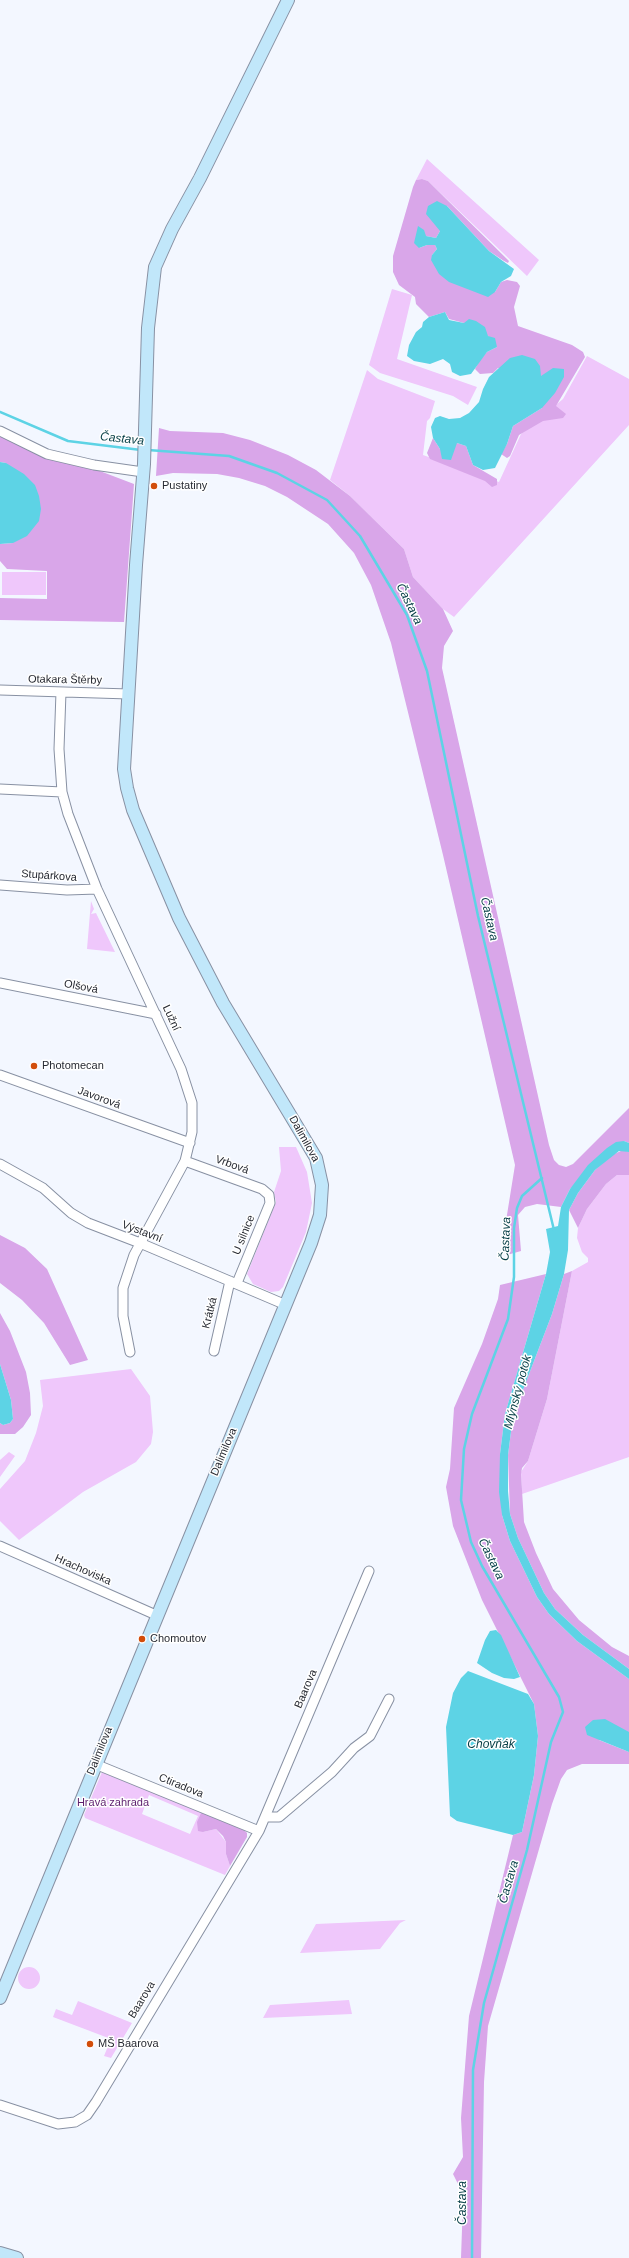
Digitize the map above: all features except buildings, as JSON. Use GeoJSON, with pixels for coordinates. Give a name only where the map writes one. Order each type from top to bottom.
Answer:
{"type":"FeatureCollection","features":[{"type":"Feature","properties":{"kind":"main road","name":"Dalimilova"},"geometry":{"type":"LineString","coordinates":[[0,1998],[156,1615],[286,1305],[311,1243],[320,1215],[322,1185],[318,1166],[311,1147],[223,1003],[179,918],[129,798],[124,765],[145,438],[148,328],[156,267],[172,229],[200,178],[288,0]]}},
{"type":"Feature","properties":{"kind":"main road"},"geometry":{"type":"LineString","coordinates":[[0,2252],[17,2258]]}},
{"type":"Feature","properties":{"kind":"street"},"geometry":{"type":"LineString","coordinates":[[0,431],[47,454],[94,465],[143,468]]}},
{"type":"Feature","properties":{"kind":"street","name":"Otakara Štěrby"},"geometry":{"type":"LineString","coordinates":[[0,690],[129,694]]}},
{"type":"Feature","properties":{"kind":"street","name":"Lužní"},"geometry":{"type":"LineString","coordinates":[[61,692],[59,749],[62,792],[76,839],[96,889],[181,1069],[192,1103],[192,1132],[185,1161],[134,1255],[123,1288],[123,1316],[130,1352]]}},
{"type":"Feature","properties":{"kind":"street"},"geometry":{"type":"LineString","coordinates":[[0,789],[62,792]]}},
{"type":"Feature","properties":{"kind":"street","name":"Stupárkova"},"geometry":{"type":"LineString","coordinates":[[0,885],[67,890],[96,889]]}},
{"type":"Feature","properties":{"kind":"street","name":"Olšová"},"geometry":{"type":"LineString","coordinates":[[1,981],[156,1014]]}},
{"type":"Feature","properties":{"kind":"street","name":"Javorová"},"geometry":{"type":"LineString","coordinates":[[0,1075],[190,1143]]}},
{"type":"Feature","properties":{"kind":"street","name":"Vrbová"},"geometry":{"type":"LineString","coordinates":[[185,1161],[262,1189],[269,1195]]}},
{"type":"Feature","properties":{"kind":"street","name":"Výstavní"},"geometry":{"type":"LineString","coordinates":[[0,1164],[42,1188],[71,1213],[88,1223],[140,1243],[286,1305]]}},
{"type":"Feature","properties":{"kind":"street","name":"U silnice"},"geometry":{"type":"LineString","coordinates":[[234,1282],[270,1203],[269,1195]]}},
{"type":"Feature","properties":{"kind":"street","name":"Krátká"},"geometry":{"type":"LineString","coordinates":[[214,1351],[234,1282]]}},
{"type":"Feature","properties":{"kind":"street","name":"Hrachoviska"},"geometry":{"type":"LineString","coordinates":[[0,1546],[156,1615]]}},
{"type":"Feature","properties":{"kind":"street","name":"Baarova"},"geometry":{"type":"LineString","coordinates":[[0,2105],[58,2124],[75,2122],[87,2115],[259,1831],[369,1571]]}},
{"type":"Feature","properties":{"kind":"street"},"geometry":{"type":"LineString","coordinates":[[265,1817],[279,1817],[332,1772],[354,1748],[370,1736],[389,1699]]}},
{"type":"Feature","properties":{"kind":"street","name":"Ctiradova"},"geometry":{"type":"LineString","coordinates":[[95,1764],[259,1831]]}},
{"type":"Feature","properties":{"kind":"green space"},"geometry":{"type":"Polygon","coordinates":[[[427,159],[539,260],[527,276],[428,181],[422,179],[416,180],[427,159]]]}},
{"type":"Feature","properties":{"kind":"green space"},"geometry":{"type":"Polygon","coordinates":[[[392,289],[412,295],[397,359],[477,387],[468,405],[453,396],[380,373],[369,365],[392,289]]]}},
{"type":"Feature","properties":{"kind":"green space"},"geometry":{"type":"Polygon","coordinates":[[[587,356],[629,379],[629,425],[454,617],[443,609],[413,577],[404,549],[350,496],[330,480],[367,370],[378,379],[435,401],[430,418],[427,421],[423,455],[499,482],[521,434],[563,399],[587,356]]]}},
{"type":"Feature","properties":{"kind":"green space"},"geometry":{"type":"Polygon","coordinates":[[[2,572],[46,572],[46,595],[2,595],[2,572]]]}},
{"type":"Feature","properties":{"kind":"green space"},"geometry":{"type":"Polygon","coordinates":[[[91,901],[94,909],[91,914],[96,913],[115,952],[87,949],[91,901]]]}},
{"type":"Feature","properties":{"kind":"green space"},"geometry":{"type":"Polygon","coordinates":[[[279,1147],[296,1147],[307,1172],[312,1203],[306,1232],[283,1287],[279,1291],[271,1292],[253,1284],[247,1274],[276,1202],[274,1192],[281,1171],[279,1147]]]}},
{"type":"Feature","properties":{"kind":"green space"},"geometry":{"type":"Polygon","coordinates":[[[617,1175],[629,1175],[629,1457],[522,1494],[521,1472],[528,1461],[547,1399],[572,1271],[588,1262],[588,1258],[582,1252],[577,1238],[578,1228],[587,1209],[606,1184],[617,1175]]]}},
{"type":"Feature","properties":{"kind":"green space"},"geometry":{"type":"Polygon","coordinates":[[[131,1369],[150,1396],[153,1432],[151,1444],[136,1462],[83,1492],[19,1540],[0,1521],[0,1489],[25,1461],[36,1433],[43,1406],[40,1380],[131,1369]]]}},
{"type":"Feature","properties":{"kind":"green space"},"geometry":{"type":"Polygon","coordinates":[[[9,1452],[15,1456],[0,1477],[0,1460],[9,1452]]]}},
{"type":"Feature","properties":{"kind":"green space","name":"Hravá zahrada"},"geometry":{"type":"Polygon","coordinates":[[[102,1772],[202,1811],[203,1832],[216,1829],[226,1842],[226,1854],[230,1866],[225,1875],[85,1818],[84,1815],[102,1772]],[[149,1795],[142,1814],[190,1834],[198,1816],[149,1795]]]}},
{"type":"Feature","properties":{"kind":"green space"},"geometry":{"type":"Polygon","coordinates":[[[406,1920],[400,1923],[380,1949],[300,1953],[316,1924],[406,1920]]]}},
{"type":"Feature","properties":{"kind":"green space"},"geometry":{"type":"Polygon","coordinates":[[[29,1967],[37,1970],[40,1978],[37,1986],[29,1989],[21,1986],[18,1978],[21,1970],[29,1967]]]}},
{"type":"Feature","properties":{"kind":"green space"},"geometry":{"type":"Polygon","coordinates":[[[349,2000],[352,2014],[263,2018],[270,2005],[349,2000]]]}},
{"type":"Feature","properties":{"kind":"green space"},"geometry":{"type":"Polygon","coordinates":[[[78,2001],[132,2023],[111,2058],[104,2056],[111,2039],[53,2017],[56,2009],[72,2015],[78,2001]]]}},
{"type":"Feature","properties":{"kind":"shaded area"},"geometry":{"type":"Polygon","coordinates":[[[422,179],[428,181],[509,261],[508,263],[504,261],[489,251],[447,206],[440,231],[436,238],[426,236],[419,248],[427,245],[435,245],[437,249],[432,255],[495,292],[501,282],[507,280],[517,282],[520,286],[514,307],[518,326],[572,345],[583,352],[585,357],[556,406],[566,414],[563,418],[543,421],[519,435],[510,456],[507,458],[501,454],[507,444],[513,426],[542,408],[541,376],[498,368],[493,373],[480,374],[475,369],[480,360],[487,352],[497,347],[488,336],[464,323],[449,319],[445,312],[429,317],[416,304],[415,297],[399,285],[393,272],[393,256],[413,187],[416,180],[422,179]]]}},
{"type":"Feature","properties":{"kind":"shaded area"},"geometry":{"type":"Polygon","coordinates":[[[159,428],[170,431],[223,433],[250,440],[288,455],[316,470],[350,496],[404,549],[413,577],[443,609],[453,631],[444,646],[442,668],[549,1145],[554,1160],[559,1165],[566,1167],[573,1164],[629,1108],[629,1143],[624,1141],[570,1189],[561,1207],[537,1204],[525,1207],[518,1215],[521,1251],[507,1255],[506,1221],[515,1165],[443,855],[391,643],[371,585],[354,553],[328,524],[287,497],[265,486],[239,478],[217,474],[173,473],[156,476],[159,428]]]}},
{"type":"Feature","properties":{"kind":"shaded area"},"geometry":{"type":"Polygon","coordinates":[[[0,433],[134,484],[124,622],[0,620],[0,598],[47,599],[47,571],[7,569],[0,561],[0,544],[13,543],[6,463],[0,462],[0,433]]]}},
{"type":"Feature","properties":{"kind":"shaded area"},"geometry":{"type":"Polygon","coordinates":[[[433,438],[440,449],[457,443],[466,446],[473,465],[497,479],[497,485],[492,487],[485,481],[430,459],[427,453],[433,438]]]}},
{"type":"Feature","properties":{"kind":"shaded area"},"geometry":{"type":"Polygon","coordinates":[[[623,1150],[629,1152],[629,1175],[617,1175],[606,1184],[587,1209],[578,1228],[569,1210],[578,1193],[595,1170],[612,1155],[623,1150]]]}},
{"type":"Feature","properties":{"kind":"shaded area"},"geometry":{"type":"Polygon","coordinates":[[[0,1235],[25,1248],[47,1269],[88,1360],[70,1365],[44,1323],[22,1300],[0,1283],[0,1235]]]}},
{"type":"Feature","properties":{"kind":"shaded area"},"geometry":{"type":"Polygon","coordinates":[[[572,1271],[547,1399],[528,1461],[522,1468],[521,1474],[524,1522],[536,1553],[553,1589],[579,1620],[612,1647],[629,1656],[629,1669],[583,1635],[555,1609],[544,1593],[518,1538],[510,1514],[508,1455],[513,1416],[552,1314],[564,1274],[572,1271]]]}},
{"type":"Feature","properties":{"kind":"shaded area"},"geometry":{"type":"Polygon","coordinates":[[[546,1274],[505,1414],[500,1454],[502,1515],[510,1541],[537,1597],[549,1614],[577,1641],[629,1679],[629,1732],[599,1740],[629,1752],[629,1764],[582,1764],[567,1770],[561,1779],[552,1804],[488,2026],[484,2082],[481,2258],[461,2258],[463,2200],[462,2192],[453,2174],[463,2157],[461,2118],[469,2016],[513,1835],[522,1832],[534,1775],[538,1736],[534,1704],[482,1600],[453,1526],[446,1487],[450,1469],[454,1408],[482,1344],[498,1299],[500,1285],[546,1274]]]}},
{"type":"Feature","properties":{"kind":"shaded area"},"geometry":{"type":"Polygon","coordinates":[[[0,1313],[10,1331],[26,1372],[30,1393],[31,1415],[23,1427],[15,1434],[0,1434],[0,1423],[3,1425],[10,1423],[13,1419],[11,1400],[0,1364],[0,1313]]]}},
{"type":"Feature","properties":{"kind":"shaded area"},"geometry":{"type":"Polygon","coordinates":[[[202,1811],[243,1829],[247,1833],[247,1837],[230,1866],[226,1854],[226,1842],[223,1836],[216,1829],[203,1832],[198,1831],[197,1822],[202,1811]]]}},
{"type":"Feature","properties":{"kind":"water"},"geometry":{"type":"Polygon","coordinates":[[[437,201],[447,206],[489,251],[514,269],[511,276],[501,282],[495,292],[488,297],[449,282],[439,274],[431,260],[432,255],[437,249],[435,245],[427,245],[419,248],[414,243],[418,226],[424,230],[426,236],[436,238],[440,231],[426,214],[428,206],[437,201]]]}},
{"type":"Feature","properties":{"kind":"water"},"geometry":{"type":"Polygon","coordinates":[[[445,312],[449,320],[464,323],[469,319],[476,321],[485,327],[488,336],[495,338],[497,347],[487,352],[471,374],[460,376],[452,372],[450,364],[443,359],[430,364],[414,361],[407,356],[409,345],[416,332],[422,327],[423,322],[429,317],[445,312]]]}},
{"type":"Feature","properties":{"kind":"water"},"geometry":{"type":"Polygon","coordinates":[[[522,355],[535,359],[540,366],[541,376],[553,368],[564,369],[564,377],[555,393],[542,408],[513,426],[507,444],[495,468],[483,470],[473,465],[466,446],[457,443],[451,460],[442,459],[440,449],[433,438],[431,427],[435,418],[440,416],[449,419],[460,418],[469,413],[479,402],[489,377],[510,358],[522,355]]]}},
{"type":"Feature","properties":{"kind":"water"},"geometry":{"type":"Polygon","coordinates":[[[0,462],[6,463],[24,474],[35,485],[39,496],[41,509],[39,521],[27,536],[13,543],[0,544],[0,462]]]}},
{"type":"Feature","properties":{"kind":"water","name":"Mlýnský potok"},"geometry":{"type":"Polygon","coordinates":[[[624,1141],[629,1143],[629,1152],[619,1151],[595,1170],[578,1193],[569,1210],[568,1250],[564,1274],[552,1314],[513,1416],[508,1455],[508,1491],[510,1514],[518,1538],[544,1593],[555,1609],[583,1635],[629,1669],[629,1679],[577,1641],[549,1614],[537,1597],[510,1541],[502,1515],[499,1492],[500,1454],[505,1414],[546,1274],[550,1252],[546,1229],[558,1226],[561,1207],[570,1189],[588,1165],[616,1142],[624,1141]]]}},
{"type":"Feature","properties":{"kind":"water"},"geometry":{"type":"Polygon","coordinates":[[[0,1364],[11,1400],[13,1419],[10,1423],[3,1425],[0,1423],[0,1364]]]}},
{"type":"Feature","properties":{"kind":"water"},"geometry":{"type":"Polygon","coordinates":[[[496,1630],[501,1635],[520,1677],[514,1679],[504,1678],[492,1673],[477,1663],[485,1640],[490,1631],[496,1630]]]}},
{"type":"Feature","properties":{"kind":"water","name":"Chovňák"},"geometry":{"type":"Polygon","coordinates":[[[468,1671],[528,1694],[534,1704],[538,1736],[534,1775],[522,1832],[513,1835],[457,1821],[450,1816],[446,1727],[453,1693],[461,1678],[468,1671]]]}},
{"type":"Feature","properties":{"kind":"water"},"geometry":{"type":"Polygon","coordinates":[[[605,1719],[629,1732],[629,1752],[587,1735],[585,1727],[593,1720],[605,1719]]]}},
{"type":"Feature","properties":{"kind":"waterway","name":"Častava"},"geometry":{"type":"LineString","coordinates":[[0,412],[68,441],[141,450]]}},
{"type":"Feature","properties":{"kind":"waterway","name":"Častava"},"geometry":{"type":"LineString","coordinates":[[148,450],[229,456],[277,473],[327,500],[360,536],[407,615],[427,671],[478,916],[554,1230]]}},
{"type":"Feature","properties":{"kind":"waterway","name":"Častava"},"geometry":{"type":"LineString","coordinates":[[472,2258],[473,2070],[484,2003],[527,1850],[551,1742],[563,1712],[559,1697],[482,1566],[471,1542],[461,1500],[464,1449],[472,1414],[508,1319],[514,1277],[514,1228],[517,1208],[522,1196],[542,1178]]}},
{"type":"Feature","properties":{"kind":"place","name":"Pustatiny"},"geometry":{"type":"Point","coordinates":[154,486]}},
{"type":"Feature","properties":{"kind":"place","name":"Photomecan"},"geometry":{"type":"Point","coordinates":[34,1066]}},
{"type":"Feature","properties":{"kind":"place","name":"Chomoutov"},"geometry":{"type":"Point","coordinates":[142,1639]}},
{"type":"Feature","properties":{"kind":"place","name":"MŠ Baarova"},"geometry":{"type":"Point","coordinates":[90,2044]}}]}
